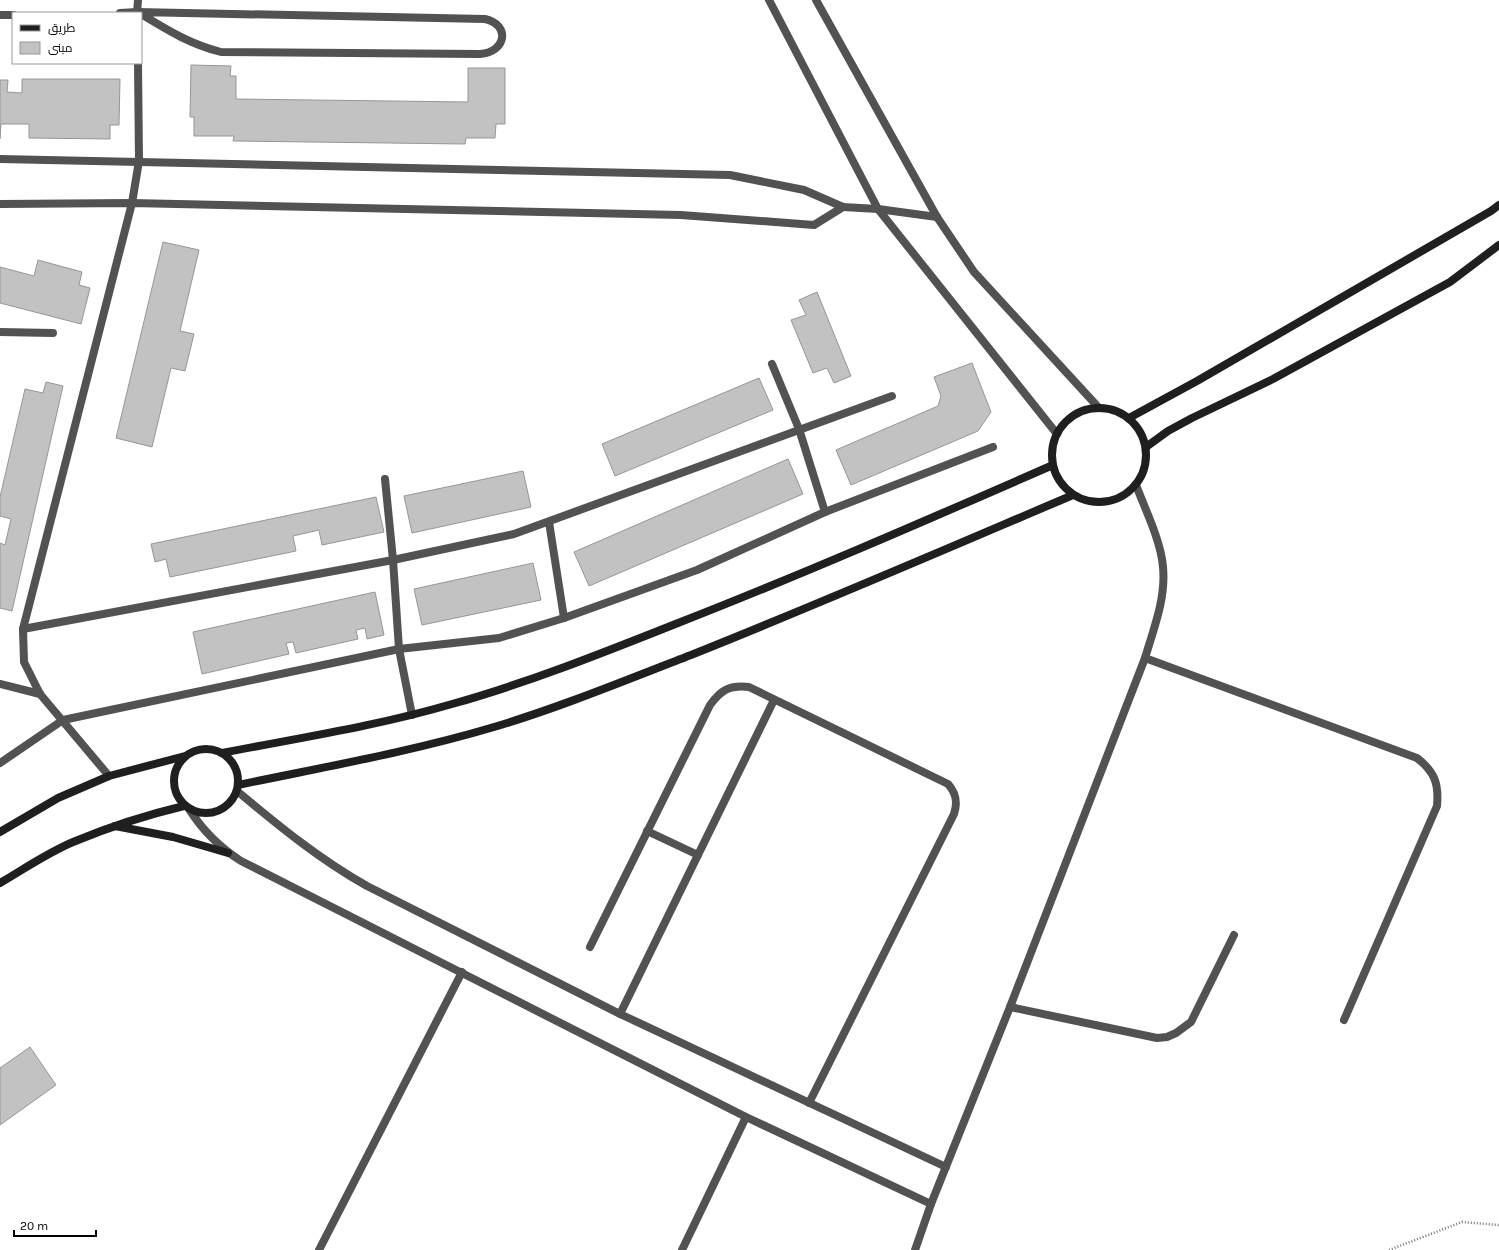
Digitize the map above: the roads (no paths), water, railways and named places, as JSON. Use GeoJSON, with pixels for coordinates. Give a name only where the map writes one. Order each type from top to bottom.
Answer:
{"type":"FeatureCollection","features":[{"type":"Feature","properties":{"kind":"main road"},"geometry":{"type":"LineString","coordinates":[[1128,418],[1204,377],[1499,205]]}},
{"type":"Feature","properties":{"kind":"main road"},"geometry":{"type":"LineString","coordinates":[[1146,447],[1168,431],[1186,421],[1274,379],[1450,282],[1499,245]]}},
{"type":"Feature","properties":{"kind":"main road"},"geometry":{"type":"LineString","coordinates":[[1099,408],[1120,412],[1128,418],[1140,431],[1146,447],[1146,460],[1143,473],[1136,485],[1128,493],[1118,499],[1106,502],[1083,500],[1073,495],[1060,482],[1053,465],[1053,444],[1057,434],[1065,423],[1086,409],[1099,408]]}},
{"type":"Feature","properties":{"kind":"main road"},"geometry":{"type":"LineString","coordinates":[[222,753],[412,715],[493,692],[594,656],[777,584],[1053,465]]}},
{"type":"Feature","properties":{"kind":"main road"},"geometry":{"type":"LineString","coordinates":[[238,788],[422,746],[496,726],[546,710],[594,693],[790,616],[1073,495]]}},
{"type":"Feature","properties":{"kind":"main road"},"geometry":{"type":"LineString","coordinates":[[0,832],[58,798],[109,776],[186,755],[200,749],[215,750],[222,753],[235,766],[238,775],[238,788],[233,800],[226,807],[218,812],[208,814],[198,813],[187,808],[175,792],[174,776],[176,768],[186,755]]}},
{"type":"Feature","properties":{"kind":"main road"},"geometry":{"type":"LineString","coordinates":[[0,883],[35,862],[72,843],[149,814],[187,808]]}},
{"type":"Feature","properties":{"kind":"main road"},"geometry":{"type":"LineString","coordinates":[[115,826],[173,837],[228,853]]}},
{"type":"Feature","properties":{"kind":"street"},"geometry":{"type":"LineString","coordinates":[[138,0],[138,12]]}},
{"type":"Feature","properties":{"kind":"street"},"geometry":{"type":"LineString","coordinates":[[768,0],[878,210],[1057,434]]}},
{"type":"Feature","properties":{"kind":"street"},"geometry":{"type":"LineString","coordinates":[[816,0],[937,217],[974,272],[1099,408]]}},
{"type":"Feature","properties":{"kind":"street"},"geometry":{"type":"LineString","coordinates":[[142,13],[485,19],[492,20],[497,24],[501,30],[502,37],[498,48],[493,52],[480,54],[221,52],[201,47],[173,34],[142,15]]}},
{"type":"Feature","properties":{"kind":"street"},"geometry":{"type":"LineString","coordinates":[[0,15],[12,15]]}},
{"type":"Feature","properties":{"kind":"street"},"geometry":{"type":"LineString","coordinates":[[109,776],[40,694],[24,662],[22,629],[132,203],[139,162],[138,64]]}},
{"type":"Feature","properties":{"kind":"street"},"geometry":{"type":"LineString","coordinates":[[0,159],[730,174],[804,190],[843,207],[937,217]]}},
{"type":"Feature","properties":{"kind":"street"},"geometry":{"type":"LineString","coordinates":[[0,204],[132,203],[681,215],[814,225],[843,207]]}},
{"type":"Feature","properties":{"kind":"street"},"geometry":{"type":"LineString","coordinates":[[0,332],[53,334]]}},
{"type":"Feature","properties":{"kind":"street"},"geometry":{"type":"LineString","coordinates":[[772,364],[799,430],[825,512]]}},
{"type":"Feature","properties":{"kind":"street"},"geometry":{"type":"LineString","coordinates":[[22,629],[393,560],[514,534],[892,396]]}},
{"type":"Feature","properties":{"kind":"street"},"geometry":{"type":"LineString","coordinates":[[0,763],[63,720],[399,649],[499,638],[564,618],[697,570],[825,512],[992,447]]}},
{"type":"Feature","properties":{"kind":"street"},"geometry":{"type":"LineString","coordinates":[[385,479],[393,560],[399,649],[412,715]]}},
{"type":"Feature","properties":{"kind":"street"},"geometry":{"type":"LineString","coordinates":[[915,1250],[931,1204],[1010,1007],[1145,658],[1161,603],[1163,566],[1159,546],[1136,485]]}},
{"type":"Feature","properties":{"kind":"street"},"geometry":{"type":"LineString","coordinates":[[549,522],[564,618]]}},
{"type":"Feature","properties":{"kind":"street"},"geometry":{"type":"LineString","coordinates":[[1145,658],[1417,758],[1432,773],[1438,794],[1437,806],[1344,1020]]}},
{"type":"Feature","properties":{"kind":"street"},"geometry":{"type":"LineString","coordinates":[[0,684],[40,694]]}},
{"type":"Feature","properties":{"kind":"street"},"geometry":{"type":"LineString","coordinates":[[590,947],[710,705],[716,697],[731,687],[749,687],[942,780],[953,789],[956,795],[957,805],[954,814],[808,1103]]}},
{"type":"Feature","properties":{"kind":"street"},"geometry":{"type":"LineString","coordinates":[[620,1014],[774,700]]}},
{"type":"Feature","properties":{"kind":"street"},"geometry":{"type":"LineString","coordinates":[[238,788],[306,847],[346,874],[620,1014],[946,1167]]}},
{"type":"Feature","properties":{"kind":"street"},"geometry":{"type":"LineString","coordinates":[[187,808],[216,844],[241,861],[746,1117],[931,1204]]}},
{"type":"Feature","properties":{"kind":"street"},"geometry":{"type":"LineString","coordinates":[[648,831],[698,855]]}},
{"type":"Feature","properties":{"kind":"street"},"geometry":{"type":"LineString","coordinates":[[1010,1007],[1157,1038],[1167,1037],[1176,1033],[1191,1022],[1234,935]]}},
{"type":"Feature","properties":{"kind":"street"},"geometry":{"type":"LineString","coordinates":[[319,1250],[462,972]]}},
{"type":"Feature","properties":{"kind":"street"},"geometry":{"type":"LineString","coordinates":[[682,1250],[746,1117]]}}]}
